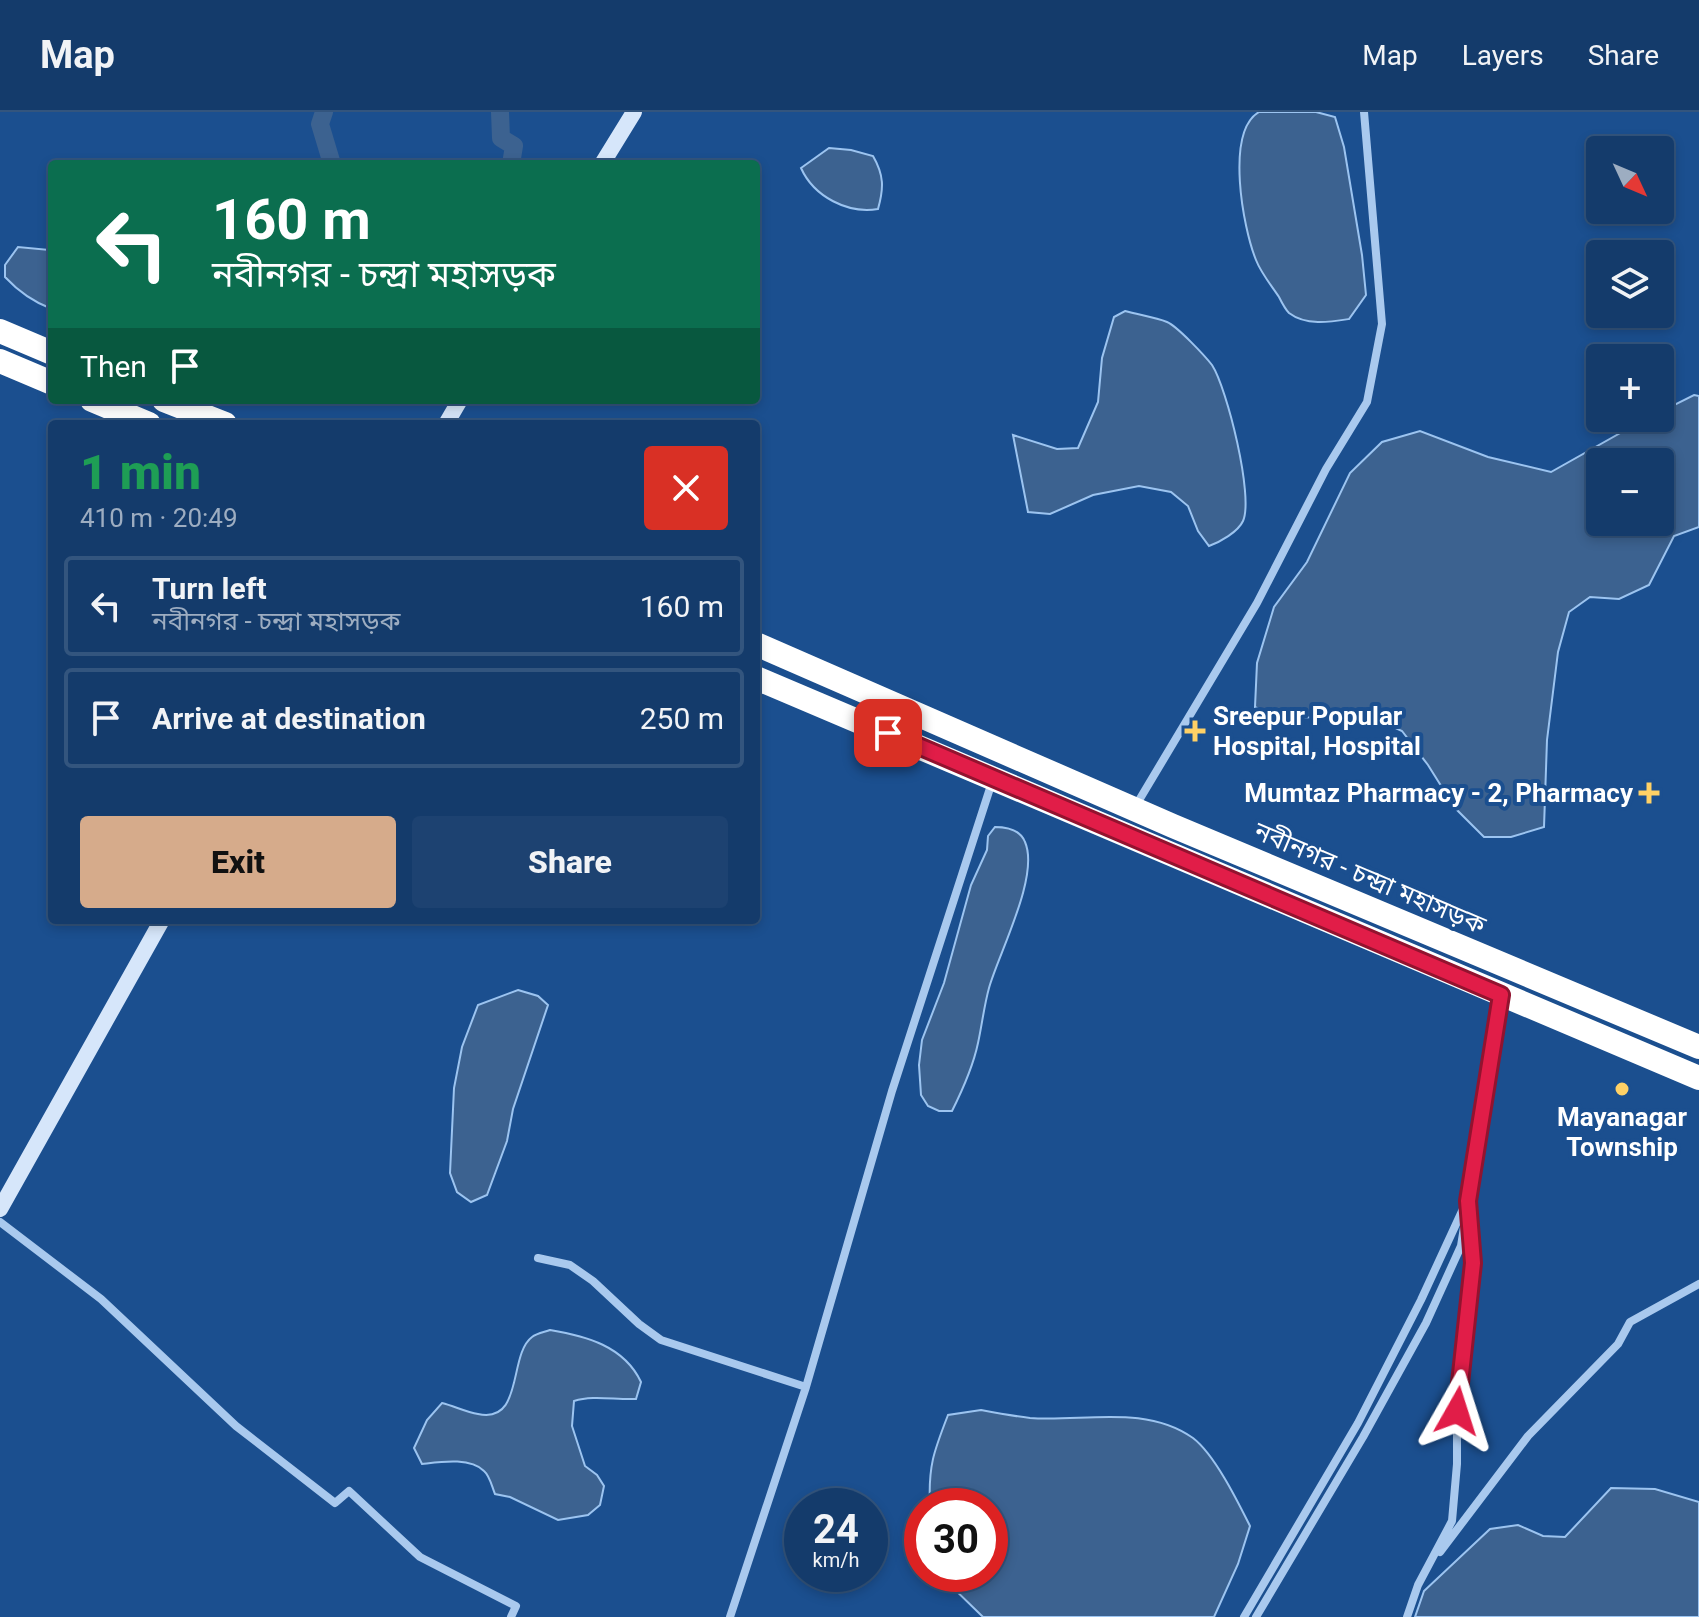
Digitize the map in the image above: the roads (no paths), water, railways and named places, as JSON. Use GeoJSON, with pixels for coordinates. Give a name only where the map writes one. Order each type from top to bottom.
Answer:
{"type":"FeatureCollection","features":[{"type":"Feature","properties":{"kind":"highway"},"geometry":{"type":"LineString","coordinates":[[0,331],[48,351]]}},
{"type":"Feature","properties":{"kind":"highway"},"geometry":{"type":"LineString","coordinates":[[0,361],[48,381]]}},
{"type":"Feature","properties":{"kind":"highway"},"geometry":{"type":"LineString","coordinates":[[102,404],[140,420]]}},
{"type":"Feature","properties":{"kind":"highway"},"geometry":{"type":"LineString","coordinates":[[174,404],[215,420]]}},
{"type":"Feature","properties":{"kind":"highway","name":"নবীনগর - চন্দ্রা মহাসড়ক"},"geometry":{"type":"LineString","coordinates":[[760,646],[1134,809],[1699,1047]]}},
{"type":"Feature","properties":{"kind":"highway"},"geometry":{"type":"LineString","coordinates":[[760,680],[1699,1078]]}},
{"type":"Feature","properties":{"kind":"street"},"geometry":{"type":"LineString","coordinates":[[604,160],[634,112]]}},
{"type":"Feature","properties":{"kind":"street"},"geometry":{"type":"LineString","coordinates":[[1134,809],[1249,616],[1326,469],[1367,402],[1382,324],[1364,112]]}},
{"type":"Feature","properties":{"kind":"street"},"geometry":{"type":"LineString","coordinates":[[730,1617],[806,1387],[892,1091],[994,777]]}},
{"type":"Feature","properties":{"kind":"street"},"geometry":{"type":"LineString","coordinates":[[0,1209],[160,924]]}},
{"type":"Feature","properties":{"kind":"street"},"geometry":{"type":"LineString","coordinates":[[1256,1617],[1363,1437],[1426,1323],[1461,1246],[1501,995]]}},
{"type":"Feature","properties":{"kind":"street"},"geometry":{"type":"LineString","coordinates":[[1407,1617],[1421,1578],[1452,1521],[1457,1464],[1457,1411],[1473,1263],[1468,1201]]}},
{"type":"Feature","properties":{"kind":"street"},"geometry":{"type":"LineString","coordinates":[[1244,1617],[1358,1423],[1468,1201]]}},
{"type":"Feature","properties":{"kind":"street"},"geometry":{"type":"LineString","coordinates":[[0,1222],[101,1299],[236,1426],[335,1503],[349,1491],[420,1557],[516,1606],[511,1617]]}},
{"type":"Feature","properties":{"kind":"street"},"geometry":{"type":"LineString","coordinates":[[538,1258],[570,1265],[661,1340],[806,1387]]}},
{"type":"Feature","properties":{"kind":"street"},"geometry":{"type":"LineString","coordinates":[[1421,1578],[1528,1436],[1618,1344],[1630,1322],[1699,1284]]}},
{"type":"Feature","properties":{"kind":"water"},"geometry":{"type":"Polygon","coordinates":[[[1259,112],[1316,112],[1335,117],[1344,147],[1366,295],[1349,319],[1318,322],[1303,320],[1289,313],[1258,265],[1242,204],[1240,159],[1242,139],[1249,123],[1259,112]]]}},
{"type":"Feature","properties":{"kind":"water"},"geometry":{"type":"Polygon","coordinates":[[[829,148],[873,156],[882,182],[878,209],[844,206],[814,187],[801,168],[829,148]]]}},
{"type":"Feature","properties":{"kind":"water"},"geometry":{"type":"Polygon","coordinates":[[[18,247],[48,250],[48,307],[32,300],[5,277],[5,265],[18,247]]]}},
{"type":"Feature","properties":{"kind":"water"},"geometry":{"type":"Polygon","coordinates":[[[1125,311],[1162,320],[1177,329],[1212,365],[1225,396],[1242,467],[1245,508],[1243,521],[1237,529],[1209,546],[1198,531],[1188,506],[1171,492],[1139,486],[1093,495],[1050,514],[1028,512],[1013,435],[1057,449],[1078,448],[1098,402],[1102,358],[1114,317],[1125,311]]]}},
{"type":"Feature","properties":{"kind":"water"},"geometry":{"type":"Polygon","coordinates":[[[1694,395],[1699,396],[1699,527],[1674,536],[1674,448],[1594,448],[1622,432],[1674,432],[1674,405],[1694,395]]]}},
{"type":"Feature","properties":{"kind":"water"},"geometry":{"type":"Polygon","coordinates":[[[1420,431],[1488,457],[1551,472],[1586,452],[1586,536],[1674,536],[1649,585],[1619,599],[1590,597],[1569,612],[1558,652],[1547,740],[1544,827],[1511,837],[1484,837],[1455,808],[1402,731],[1370,716],[1279,718],[1255,707],[1257,663],[1274,607],[1307,562],[1350,473],[1382,442],[1420,431]]]}},
{"type":"Feature","properties":{"kind":"water"},"geometry":{"type":"Polygon","coordinates":[[[995,827],[1013,830],[1023,838],[1028,857],[1027,875],[989,988],[978,1043],[964,1086],[952,1111],[939,1111],[928,1106],[921,1095],[919,1065],[922,1040],[944,983],[971,885],[987,850],[988,836],[995,827]]]}},
{"type":"Feature","properties":{"kind":"water"},"geometry":{"type":"Polygon","coordinates":[[[518,990],[538,996],[548,1005],[513,1109],[507,1141],[487,1195],[471,1202],[457,1192],[450,1173],[454,1088],[462,1047],[478,1005],[518,990]]]}},
{"type":"Feature","properties":{"kind":"water"},"geometry":{"type":"Polygon","coordinates":[[[550,1330],[590,1340],[614,1351],[634,1370],[641,1382],[636,1399],[574,1401],[572,1426],[585,1466],[597,1475],[604,1486],[600,1505],[588,1515],[558,1520],[510,1497],[495,1494],[488,1476],[478,1467],[454,1462],[422,1464],[414,1448],[427,1420],[442,1403],[478,1414],[493,1414],[502,1409],[509,1399],[525,1346],[534,1336],[550,1330]]]}},
{"type":"Feature","properties":{"kind":"water"},"geometry":{"type":"Polygon","coordinates":[[[981,1410],[1030,1418],[1134,1418],[1155,1421],[1193,1438],[1218,1467],[1250,1526],[1238,1564],[1214,1617],[983,1617],[957,1592],[1008,1592],[1008,1488],[930,1488],[933,1459],[948,1415],[981,1410]]]}},
{"type":"Feature","properties":{"kind":"water"},"geometry":{"type":"Polygon","coordinates":[[[1611,1488],[1655,1489],[1699,1502],[1699,1617],[1415,1617],[1424,1591],[1490,1529],[1518,1525],[1543,1536],[1565,1537],[1611,1488]]]}},
{"type":"Feature","properties":{"kind":"waterway"},"geometry":{"type":"LineString","coordinates":[[324,112],[320,124],[331,160]]}},
{"type":"Feature","properties":{"kind":"waterway"},"geometry":{"type":"LineString","coordinates":[[500,112],[501,138],[514,146],[512,160]]}},
{"type":"Feature","properties":{"kind":"place","name":"Sreepur Popular Hospital, Hospital"},"geometry":{"type":"Point","coordinates":[1195,731]}},
{"type":"Feature","properties":{"kind":"place","name":"Mumtaz Pharmacy - 2, Pharmacy"},"geometry":{"type":"Point","coordinates":[1649,793]}},
{"type":"Feature","properties":{"kind":"place","name":"Mayanagar Township"},"geometry":{"type":"Point","coordinates":[1622,1089]}}]}
